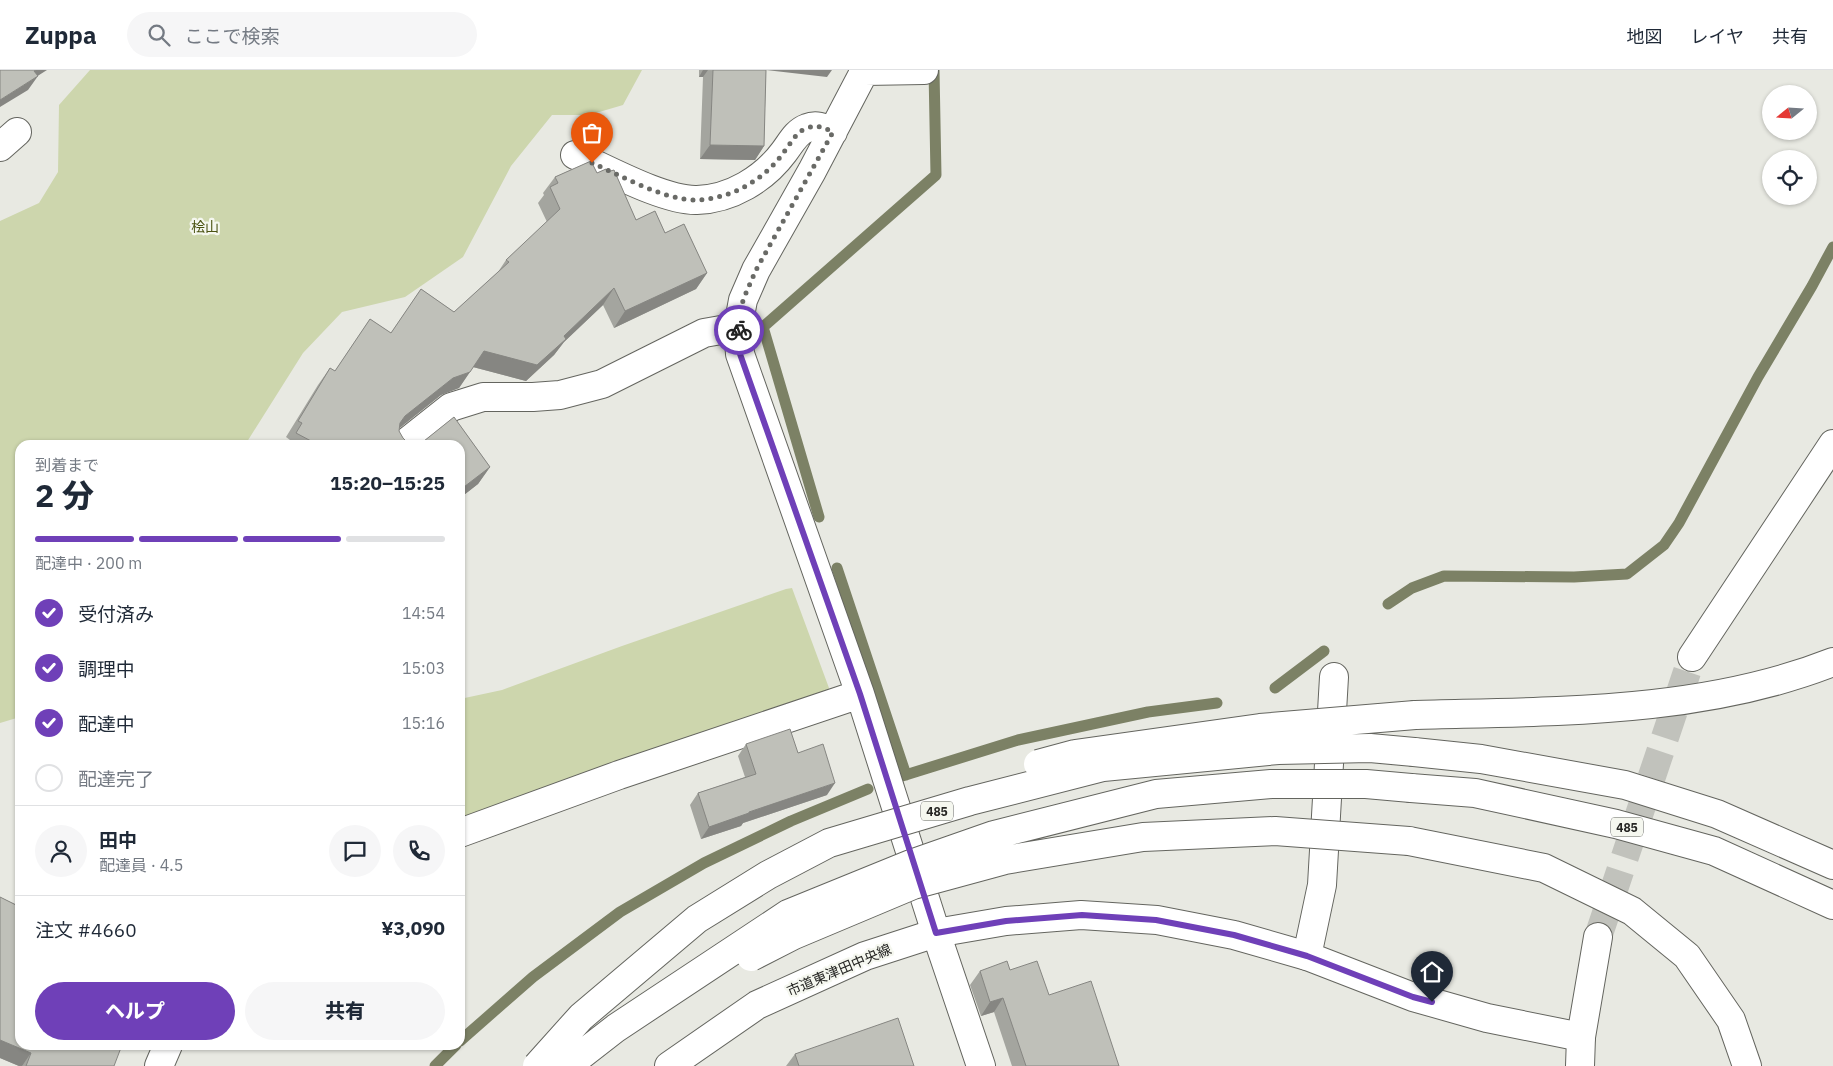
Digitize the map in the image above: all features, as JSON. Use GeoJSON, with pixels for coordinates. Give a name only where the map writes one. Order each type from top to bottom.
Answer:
{"type":"FeatureCollection","features":[{"type":"Feature","properties":{"kind":"main road"},"geometry":{"type":"LineString","coordinates":[[924,70],[865,71],[756,270],[743,300],[738,327],[740,354],[860,694],[936,933],[981,1066]]}},
{"type":"Feature","properties":{"kind":"main road"},"geometry":{"type":"LineString","coordinates":[[575,155],[660,193],[681,199],[697,200],[715,198],[752,182],[767,172],[784,153],[797,134],[807,128],[818,125],[833,132]]}},
{"type":"Feature","properties":{"kind":"main road"},"geometry":{"type":"LineString","coordinates":[[409,440],[451,407],[484,397],[560,395],[602,384],[704,333],[738,327]]}},
{"type":"Feature","properties":{"kind":"main road"},"geometry":{"type":"LineString","coordinates":[[1692,657],[1833,444]]}},
{"type":"Feature","properties":{"kind":"main road","name":"485"},"geometry":{"type":"LineString","coordinates":[[537,1066],[581,1017],[697,919],[768,875],[829,843],[954,786],[1075,754],[1260,728],[1415,714],[1560,711],[1638,705],[1701,697],[1755,687],[1804,674],[1833,662]]}},
{"type":"Feature","properties":{"kind":"main road"},"geometry":{"type":"LineString","coordinates":[[1307,956],[1322,885],[1334,677]]}},
{"type":"Feature","properties":{"kind":"main road"},"geometry":{"type":"LineString","coordinates":[[465,831],[619,775],[860,694]]}},
{"type":"Feature","properties":{"kind":"main road","name":"485"},"geometry":{"type":"LineString","coordinates":[[829,843],[970,801],[1103,766],[1278,750],[1370,748],[1481,760],[1625,785],[1717,814],[1833,865]]}},
{"type":"Feature","properties":{"kind":"main road","name":"485"},"geometry":{"type":"LineString","coordinates":[[567,1066],[616,1028],[788,914],[911,864],[994,835],[1156,794],[1271,784],[1366,784],[1475,793],[1616,824],[1714,850],[1833,905]]}},
{"type":"Feature","properties":{"kind":"main road","name":"485"},"geometry":{"type":"LineString","coordinates":[[616,1028],[794,935],[913,886],[1005,860],[1152,837],[1275,831],[1409,841],[1544,868],[1632,911],[1687,956],[1731,1020],[1747,1066]]}},
{"type":"Feature","properties":{"kind":"main road","name":"市道東津田中央線"},"geometry":{"type":"LineString","coordinates":[[669,1066],[757,1005],[865,956],[936,933],[1006,921],[1082,915],[1147,919],[1234,935],[1307,956],[1413,997],[1487,1018],[1581,1037]]}},
{"type":"Feature","properties":{"kind":"main road"},"geometry":{"type":"LineString","coordinates":[[1580,1066],[1581,1037],[1598,937]]}},
{"type":"Feature","properties":{"kind":"main road"},"geometry":{"type":"LineString","coordinates":[[159,1066],[166,1050]]}},
{"type":"Feature","properties":{"kind":"green space","name":"桧山"},"geometry":{"type":"Polygon","coordinates":[[[90,70],[642,70],[623,105],[589,115],[552,115],[511,166],[463,257],[405,297],[342,312],[303,353],[248,440],[15,440],[15,718],[0,723],[0,221],[39,203],[58,172],[59,105],[90,70]]]}},
{"type":"Feature","properties":{"kind":"green space"},"geometry":{"type":"Polygon","coordinates":[[[792,588],[829,688],[828,692],[465,820],[465,698],[502,690],[792,588]]]}},
{"type":"Feature","properties":{"kind":"building"},"geometry":{"type":"Polygon","coordinates":[[[0,70],[36,70],[34,71],[38,76],[0,100],[0,70]]]}},
{"type":"Feature","properties":{"kind":"building"},"geometry":{"type":"Polygon","coordinates":[[[713,70],[766,70],[764,146],[710,145],[713,70]]]}},
{"type":"Feature","properties":{"kind":"building"},"geometry":{"type":"Polygon","coordinates":[[[591,161],[597,173],[606,169],[607,172],[614,170],[636,220],[655,211],[665,233],[684,224],[707,273],[625,311],[614,288],[564,336],[566,339],[537,365],[484,351],[470,372],[453,378],[405,416],[400,423],[399,431],[405,440],[309,440],[296,433],[302,423],[298,421],[330,368],[335,371],[370,319],[391,333],[421,289],[454,312],[509,262],[506,260],[560,209],[550,187],[558,183],[555,177],[591,161]]]}},
{"type":"Feature","properties":{"kind":"building"},"geometry":{"type":"Polygon","coordinates":[[[454,417],[490,467],[465,486],[465,440],[425,440],[454,417]]]}},
{"type":"Feature","properties":{"kind":"building"},"geometry":{"type":"Polygon","coordinates":[[[790,729],[798,753],[823,744],[835,783],[709,827],[698,793],[756,774],[746,744],[790,729]]]}},
{"type":"Feature","properties":{"kind":"building"},"geometry":{"type":"Polygon","coordinates":[[[0,897],[15,904],[15,1046],[0,1040],[0,897]]]}},
{"type":"Feature","properties":{"kind":"building"},"geometry":{"type":"Polygon","coordinates":[[[1007,961],[1010,970],[1037,961],[1049,995],[1091,981],[1119,1066],[1026,1066],[1003,998],[990,1002],[980,971],[1007,961]]]}},
{"type":"Feature","properties":{"kind":"building"},"geometry":{"type":"Polygon","coordinates":[[[898,1018],[914,1066],[799,1066],[795,1054],[898,1018]]]}},
{"type":"Feature","properties":{"kind":"building"},"geometry":{"type":"Polygon","coordinates":[[[24,1050],[120,1050],[114,1066],[26,1066],[31,1053],[24,1050]]]}},
{"type":"Feature","properties":{"kind":"waterway"},"geometry":{"type":"LineString","coordinates":[[819,517],[763,327],[936,175],[934,70]]}},
{"type":"Feature","properties":{"kind":"waterway"},"geometry":{"type":"LineString","coordinates":[[1388,604],[1412,588],[1444,576],[1574,577],[1627,574],[1664,545],[1679,523],[1758,377],[1833,247]]}},
{"type":"Feature","properties":{"kind":"waterway"},"geometry":{"type":"LineString","coordinates":[[837,568],[906,775]]}},
{"type":"Feature","properties":{"kind":"waterway"},"geometry":{"type":"LineString","coordinates":[[1275,688],[1324,651]]}},
{"type":"Feature","properties":{"kind":"waterway"},"geometry":{"type":"LineString","coordinates":[[899,777],[1018,740],[1148,712],[1217,703]]}},
{"type":"Feature","properties":{"kind":"waterway"},"geometry":{"type":"LineString","coordinates":[[465,1037],[533,977],[620,912],[704,863],[791,821],[868,789]]}},
{"type":"Feature","properties":{"kind":"waterway"},"geometry":{"type":"LineString","coordinates":[[435,1066],[451,1050]]}},
{"type":"Feature","properties":{"kind":"tunnel"},"geometry":{"type":"LineString","coordinates":[[1598,937],[1692,657]]}},
{"type":"Feature","properties":{"kind":"way so far"},"geometry":{"type":"LineString","coordinates":[[592,163],[660,193],[681,199],[715,198],[737,190],[767,172],[784,153],[797,134],[807,128],[818,125],[833,132],[756,270],[743,300],[739,330]]}},
{"type":"Feature","properties":{"kind":"route"},"geometry":{"type":"LineString","coordinates":[[739,330],[740,354],[860,694],[936,933],[1006,921],[1082,915],[1156,920],[1234,935],[1307,956],[1413,997],[1432,1002]]}}]}
